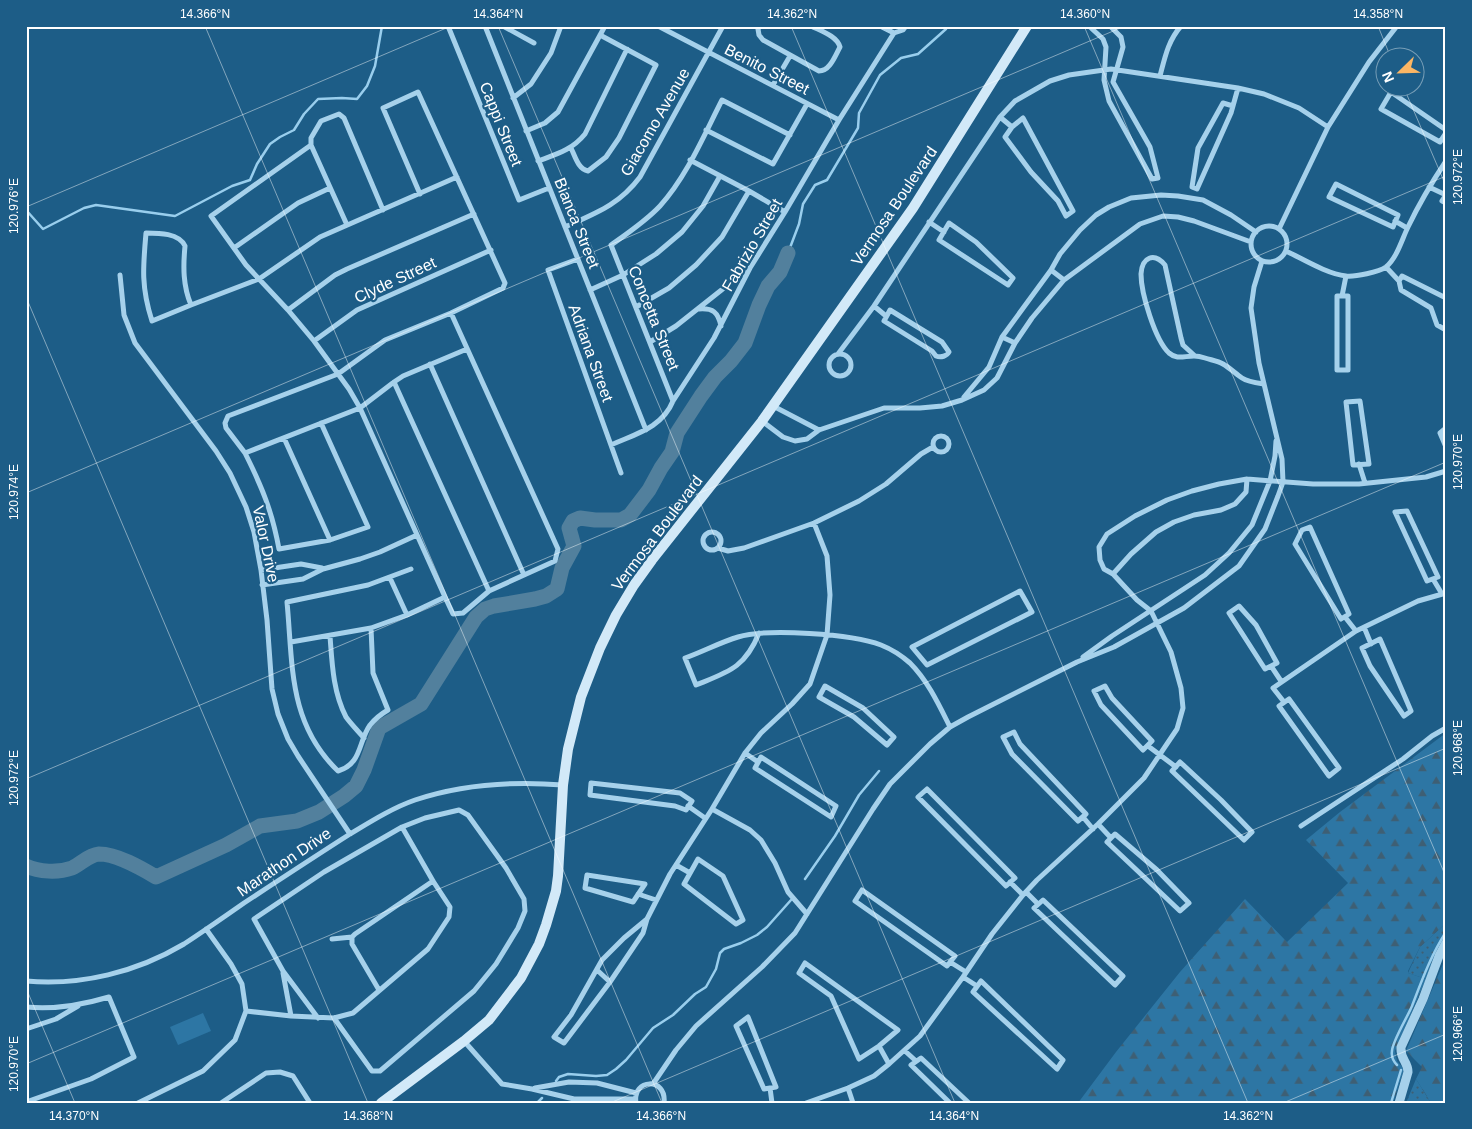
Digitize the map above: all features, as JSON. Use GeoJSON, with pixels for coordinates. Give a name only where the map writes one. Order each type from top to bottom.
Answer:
{"type":"FeatureCollection","features":[{"type":"Feature","properties":{"kind":"main road","name":"Vermosa Boulevard"},"geometry":{"type":"LineString","coordinates":[[381,1103],[489,1020],[521,978],[539,944],[552,908],[558,876],[562,785],[568,748],[581,696],[600,648],[616,615],[652,560],[773,406],[913,208],[1027,26]]}},
{"type":"Feature","properties":{"kind":"street","name":"Cappi Street"},"geometry":{"type":"LineString","coordinates":[[448,26],[519,200],[549,188]]}},
{"type":"Feature","properties":{"kind":"street","name":"Bianca Street"},"geometry":{"type":"LineString","coordinates":[[485,26],[646,430]]}},
{"type":"Feature","properties":{"kind":"street"},"geometry":{"type":"LineString","coordinates":[[503,26],[534,43]]}},
{"type":"Feature","properties":{"kind":"street"},"geometry":{"type":"LineString","coordinates":[[513,98],[530,84],[551,53],[561,26]]}},
{"type":"Feature","properties":{"kind":"street"},"geometry":{"type":"LineString","coordinates":[[526,130],[545,123],[558,112],[605,26]]}},
{"type":"Feature","properties":{"kind":"street","name":"Benito Street"},"geometry":{"type":"LineString","coordinates":[[658,26],[839,120]]}},
{"type":"Feature","properties":{"kind":"street","name":"Giacomo Avenue"},"geometry":{"type":"LineString","coordinates":[[565,227],[609,207],[632,188],[640,177],[723,26]]}},
{"type":"Feature","properties":{"kind":"street"},"geometry":{"type":"LineString","coordinates":[[760,26],[758,29],[759,36],[763,40],[818,71],[823,71],[828,68],[840,47],[839,43],[811,26]]}},
{"type":"Feature","properties":{"kind":"street"},"geometry":{"type":"LineString","coordinates":[[880,26],[894,34],[903,30],[906,26]]}},
{"type":"Feature","properties":{"kind":"street"},"geometry":{"type":"LineString","coordinates":[[1089,26],[1105,42],[1104,80],[1109,101],[1152,179],[1158,178],[1150,147],[1113,82],[1124,47],[1121,37],[1110,26]]}},
{"type":"Feature","properties":{"kind":"street"},"geometry":{"type":"LineString","coordinates":[[1160,76],[1172,38],[1181,26]]}},
{"type":"Feature","properties":{"kind":"street"},"geometry":{"type":"LineString","coordinates":[[1278,229],[1328,127],[1369,62],[1397,26]]}},
{"type":"Feature","properties":{"kind":"street","name":"Fabrizio Street"},"geometry":{"type":"LineString","coordinates":[[611,445],[646,430],[661,421],[669,411],[673,401],[721,326],[750,268],[839,120],[894,34]]}},
{"type":"Feature","properties":{"kind":"street"},"geometry":{"type":"LineString","coordinates":[[571,148],[581,168],[588,171],[606,157],[619,138],[656,65],[600,35]]}},
{"type":"Feature","properties":{"kind":"street"},"geometry":{"type":"LineString","coordinates":[[538,161],[571,148],[579,142],[585,134],[627,50]]}},
{"type":"Feature","properties":{"kind":"street"},"geometry":{"type":"LineString","coordinates":[[773,86],[790,56]]}},
{"type":"Feature","properties":{"kind":"street"},"geometry":{"type":"LineString","coordinates":[[838,354],[848,357],[850,364],[847,373],[840,376],[831,371],[829,364],[832,358],[838,354],[874,306],[1000,117],[1015,101],[1050,81],[1069,75],[1116,70],[1238,88],[1264,94],[1299,108],[1328,127]]}},
{"type":"Feature","properties":{"kind":"street"},"geometry":{"type":"LineString","coordinates":[[1104,80],[1113,82]]}},
{"type":"Feature","properties":{"kind":"street"},"geometry":{"type":"LineString","coordinates":[[1233,106],[1223,103],[1198,148],[1192,187],[1197,189],[1233,106],[1238,88]]}},
{"type":"Feature","properties":{"kind":"street"},"geometry":{"type":"LineString","coordinates":[[321,423],[368,527],[330,540],[279,549],[267,501],[245,453],[226,428],[225,422],[228,416],[338,374],[385,340],[451,313],[503,288],[505,284],[418,92],[383,108],[420,194]]}},
{"type":"Feature","properties":{"kind":"street"},"geometry":{"type":"LineString","coordinates":[[1391,92],[1445,134],[1440,142],[1380,109],[1391,92]]}},
{"type":"Feature","properties":{"kind":"street"},"geometry":{"type":"LineString","coordinates":[[785,212],[750,191],[690,160],[722,100],[790,135]]}},
{"type":"Feature","properties":{"kind":"street"},"geometry":{"type":"LineString","coordinates":[[706,130],[773,164],[807,104]]}},
{"type":"Feature","properties":{"kind":"street"},"geometry":{"type":"LineString","coordinates":[[346,225],[311,145],[311,138],[321,121],[339,114],[344,118],[383,210]]}},
{"type":"Feature","properties":{"kind":"street"},"geometry":{"type":"LineString","coordinates":[[1000,117],[1012,127]]}},
{"type":"Feature","properties":{"kind":"street"},"geometry":{"type":"LineString","coordinates":[[1022,118],[1073,212],[1066,216],[1058,201],[1031,172],[1004,137],[1012,127],[1022,118]]}},
{"type":"Feature","properties":{"kind":"street"},"geometry":{"type":"LineString","coordinates":[[311,145],[211,216],[259,279],[314,342],[360,408],[453,614],[463,613],[489,591],[555,561],[558,549],[451,313]]}},
{"type":"Feature","properties":{"kind":"street","name":"Concetta Street"},"geometry":{"type":"LineString","coordinates":[[673,401],[611,245],[659,207],[676,185],[690,160]]}},
{"type":"Feature","properties":{"kind":"street"},"geometry":{"type":"LineString","coordinates":[[1286,251],[1322,268],[1346,276],[1364,275],[1386,267],[1398,250],[1407,228],[1429,187],[1446,161]]}},
{"type":"Feature","properties":{"kind":"street"},"geometry":{"type":"LineString","coordinates":[[590,290],[623,275],[656,254],[682,232],[703,206],[720,176]]}},
{"type":"Feature","properties":{"kind":"street"},"geometry":{"type":"LineString","coordinates":[[191,305],[184,280],[185,246],[183,242],[172,236],[146,233],[142,271],[152,321],[259,279],[320,237],[457,177]]}},
{"type":"Feature","properties":{"kind":"street"},"geometry":{"type":"LineString","coordinates":[[1336,184],[1398,215],[1395,222],[1393,227],[1329,197],[1336,184]]}},
{"type":"Feature","properties":{"kind":"street"},"geometry":{"type":"LineString","coordinates":[[1429,187],[1446,195],[1442,201],[1446,203]]}},
{"type":"Feature","properties":{"kind":"street"},"geometry":{"type":"LineString","coordinates":[[234,248],[298,203],[330,188]]}},
{"type":"Feature","properties":{"kind":"street"},"geometry":{"type":"LineString","coordinates":[[636,307],[669,288],[696,265],[722,237],[750,191]]}},
{"type":"Feature","properties":{"kind":"street"},"geometry":{"type":"LineString","coordinates":[[962,400],[990,367],[1002,337],[1051,270],[1060,254],[1080,230],[1096,215],[1109,207],[1131,198],[1160,195],[1203,200],[1231,215],[1256,232]]}},
{"type":"Feature","properties":{"kind":"street"},"geometry":{"type":"LineString","coordinates":[[288,310],[347,268],[474,214]]}},
{"type":"Feature","properties":{"kind":"street"},"geometry":{"type":"LineString","coordinates":[[762,421],[783,437],[795,442],[807,439],[819,430],[884,408],[942,406],[962,400],[984,390],[997,378],[1014,343],[1032,318],[1064,280],[1140,224],[1163,216],[1178,217],[1251,242]]}},
{"type":"Feature","properties":{"kind":"street"},"geometry":{"type":"LineString","coordinates":[[929,222],[944,232]]}},
{"type":"Feature","properties":{"kind":"street"},"geometry":{"type":"LineString","coordinates":[[1395,222],[1407,228]]}},
{"type":"Feature","properties":{"kind":"street"},"geometry":{"type":"LineString","coordinates":[[949,223],[976,242],[1013,278],[1008,284],[939,240],[944,232],[949,223]]}},
{"type":"Feature","properties":{"kind":"street"},"geometry":{"type":"LineString","coordinates":[[1266,226],[1273,226],[1278,229],[1286,238],[1286,251],[1278,260],[1273,262],[1262,261],[1253,253],[1251,242],[1256,232],[1266,226]]}},
{"type":"Feature","properties":{"kind":"street","name":"Clyde Street"},"geometry":{"type":"LineString","coordinates":[[314,342],[363,307],[491,250]]}},
{"type":"Feature","properties":{"kind":"street"},"geometry":{"type":"LineString","coordinates":[[1195,356],[1183,345],[1165,265],[1155,257],[1148,258],[1143,265],[1142,284],[1154,330],[1162,345],[1170,354],[1180,358],[1195,356],[1222,364],[1244,379],[1264,384]]}},
{"type":"Feature","properties":{"kind":"street","name":"Adriana Street"},"geometry":{"type":"LineString","coordinates":[[578,259],[548,270],[621,473]]}},
{"type":"Feature","properties":{"kind":"street"},"geometry":{"type":"LineString","coordinates":[[653,1084],[676,1050],[696,1026],[769,960],[795,933],[890,784],[930,744],[950,727],[1077,662],[1114,647],[1184,608],[1239,566],[1264,529],[1283,482],[1282,459],[1259,363],[1251,308],[1254,287],[1262,261]]}},
{"type":"Feature","properties":{"kind":"street"},"geometry":{"type":"LineString","coordinates":[[1386,267],[1398,281],[1401,290],[1431,308],[1437,325],[1446,330]]}},
{"type":"Feature","properties":{"kind":"street"},"geometry":{"type":"LineString","coordinates":[[650,342],[676,326],[750,268]]}},
{"type":"Feature","properties":{"kind":"street"},"geometry":{"type":"LineString","coordinates":[[1051,270],[1064,280]]}},
{"type":"Feature","properties":{"kind":"street","name":"Valor Drive"},"geometry":{"type":"LineString","coordinates":[[120,275],[124,315],[130,334],[140,351],[216,451],[230,473],[246,507],[254,532],[260,570],[267,620],[272,688],[278,714],[288,739],[350,834]]}},
{"type":"Feature","properties":{"kind":"street"},"geometry":{"type":"LineString","coordinates":[[1342,296],[1346,276]]}},
{"type":"Feature","properties":{"kind":"street"},"geometry":{"type":"LineString","coordinates":[[1398,281],[1402,276],[1446,298]]}},
{"type":"Feature","properties":{"kind":"street"},"geometry":{"type":"LineString","coordinates":[[1337,296],[1342,296],[1348,296],[1348,370],[1337,370],[1337,296]]}},
{"type":"Feature","properties":{"kind":"street"},"geometry":{"type":"LineString","coordinates":[[874,306],[886,316]]}},
{"type":"Feature","properties":{"kind":"street"},"geometry":{"type":"LineString","coordinates":[[698,309],[708,308],[713,311],[720,319],[721,326]]}},
{"type":"Feature","properties":{"kind":"street"},"geometry":{"type":"LineString","coordinates":[[890,310],[942,342],[949,352],[948,354],[946,356],[936,356],[932,351],[884,321],[886,316],[890,310]]}},
{"type":"Feature","properties":{"kind":"street"},"geometry":{"type":"LineString","coordinates":[[1002,337],[1014,343]]}},
{"type":"Feature","properties":{"kind":"street"},"geometry":{"type":"LineString","coordinates":[[245,453],[360,408],[394,382],[430,364],[467,349]]}},
{"type":"Feature","properties":{"kind":"street"},"geometry":{"type":"LineString","coordinates":[[430,364],[524,574]]}},
{"type":"Feature","properties":{"kind":"street"},"geometry":{"type":"LineString","coordinates":[[394,382],[489,591]]}},
{"type":"Feature","properties":{"kind":"street"},"geometry":{"type":"LineString","coordinates":[[1360,401],[1369,464],[1359,464],[1353,465],[1346,402],[1360,401]]}},
{"type":"Feature","properties":{"kind":"street"},"geometry":{"type":"LineString","coordinates":[[773,406],[819,430]]}},
{"type":"Feature","properties":{"kind":"street"},"geometry":{"type":"LineString","coordinates":[[1446,428],[1440,432],[1446,447]]}},
{"type":"Feature","properties":{"kind":"street"},"geometry":{"type":"LineString","coordinates":[[1077,662],[1112,636],[1205,575],[1229,553],[1252,525],[1270,481],[1275,456],[1276,431]]}},
{"type":"Feature","properties":{"kind":"street"},"geometry":{"type":"LineString","coordinates":[[284,438],[330,540]]}},
{"type":"Feature","properties":{"kind":"street"},"geometry":{"type":"LineString","coordinates":[[718,548],[728,551],[744,548],[814,523],[859,501],[886,484],[921,454],[933,447]]}},
{"type":"Feature","properties":{"kind":"street"},"geometry":{"type":"LineString","coordinates":[[1359,464],[1365,483]]}},
{"type":"Feature","properties":{"kind":"street"},"geometry":{"type":"LineString","coordinates":[[806,1103],[848,1088],[874,1076],[920,1036],[992,934],[1024,893],[1093,829],[1144,778],[1177,729],[1183,708],[1181,688],[1171,652],[1151,611],[1137,600],[1113,574],[1104,568],[1100,560],[1099,547],[1107,534],[1134,516],[1166,500],[1219,484],[1248,479],[1313,484],[1365,483],[1426,477],[1446,471]]}},
{"type":"Feature","properties":{"kind":"street"},"geometry":{"type":"LineString","coordinates":[[1113,574],[1131,554],[1156,532],[1174,522],[1194,515],[1221,510],[1235,504],[1246,492],[1248,479]]}},
{"type":"Feature","properties":{"kind":"street"},"geometry":{"type":"LineString","coordinates":[[1408,511],[1438,577],[1433,579],[1427,581],[1395,512],[1408,511]]}},
{"type":"Feature","properties":{"kind":"street"},"geometry":{"type":"LineString","coordinates":[[647,919],[602,960],[571,1015],[554,1037],[564,1043],[610,982],[643,933],[656,900],[676,864],[712,809],[745,753],[761,733],[810,684],[827,635],[830,595],[827,556],[814,523]]}},
{"type":"Feature","properties":{"kind":"street"},"geometry":{"type":"LineString","coordinates":[[1310,527],[1349,614],[1345,617],[1341,619],[1295,544],[1302,530],[1310,527]]}},
{"type":"Feature","properties":{"kind":"street"},"geometry":{"type":"LineString","coordinates":[[262,585],[304,579],[323,568],[380,552],[417,535]]}},
{"type":"Feature","properties":{"kind":"street"},"geometry":{"type":"LineString","coordinates":[[260,570],[301,564],[323,568]]}},
{"type":"Feature","properties":{"kind":"street"},"geometry":{"type":"LineString","coordinates":[[371,628],[373,673],[388,710],[369,726],[356,758],[347,768],[338,771],[329,763],[307,727],[298,706],[294,684],[287,602],[350,590],[390,578],[411,569]]}},
{"type":"Feature","properties":{"kind":"street"},"geometry":{"type":"LineString","coordinates":[[390,578],[406,615]]}},
{"type":"Feature","properties":{"kind":"street"},"geometry":{"type":"LineString","coordinates":[[1284,702],[1273,688],[1281,681],[1356,631],[1418,601],[1444,593],[1433,579]]}},
{"type":"Feature","properties":{"kind":"street"},"geometry":{"type":"LineString","coordinates":[[1020,591],[1032,612],[927,665],[920,658],[912,647],[1020,591]]}},
{"type":"Feature","properties":{"kind":"street"},"geometry":{"type":"LineString","coordinates":[[291,642],[371,628],[406,615],[445,597]]}},
{"type":"Feature","properties":{"kind":"street"},"geometry":{"type":"LineString","coordinates":[[1239,606],[1256,625],[1277,663],[1271,666],[1265,669],[1230,613],[1239,606]]}},
{"type":"Feature","properties":{"kind":"street"},"geometry":{"type":"LineString","coordinates":[[1345,617],[1356,631]]}},
{"type":"Feature","properties":{"kind":"street"},"geometry":{"type":"LineString","coordinates":[[1364,627],[1371,644]]}},
{"type":"Feature","properties":{"kind":"street"},"geometry":{"type":"LineString","coordinates":[[759,633],[753,648],[743,661],[722,675],[696,685],[685,658],[738,637],[759,633],[787,633],[861,639],[882,645],[897,653],[909,663],[923,678],[950,727]]}},
{"type":"Feature","properties":{"kind":"street"},"geometry":{"type":"LineString","coordinates":[[330,636],[335,687],[340,704],[347,718],[364,738]]}},
{"type":"Feature","properties":{"kind":"street"},"geometry":{"type":"LineString","coordinates":[[1380,639],[1412,711],[1404,716],[1370,666],[1362,648],[1371,644],[1380,639]]}},
{"type":"Feature","properties":{"kind":"street"},"geometry":{"type":"LineString","coordinates":[[909,663],[920,658]]}},
{"type":"Feature","properties":{"kind":"street"},"geometry":{"type":"LineString","coordinates":[[1271,666],[1281,681]]}},
{"type":"Feature","properties":{"kind":"street"},"geometry":{"type":"LineString","coordinates":[[810,684],[822,690]]}},
{"type":"Feature","properties":{"kind":"street"},"geometry":{"type":"LineString","coordinates":[[825,686],[863,708],[894,737],[887,745],[854,717],[819,697],[822,690],[825,686]]}},
{"type":"Feature","properties":{"kind":"street"},"geometry":{"type":"LineString","coordinates":[[1105,686],[1112,698],[1152,741],[1148,746],[1143,750],[1101,705],[1094,691],[1105,686]]}},
{"type":"Feature","properties":{"kind":"street"},"geometry":{"type":"LineString","coordinates":[[1289,699],[1339,768],[1329,776],[1278,706],[1284,702],[1289,699]]}},
{"type":"Feature","properties":{"kind":"street"},"geometry":{"type":"LineString","coordinates":[[1301,826],[1446,728]]}},
{"type":"Feature","properties":{"kind":"street"},"geometry":{"type":"LineString","coordinates":[[1014,732],[1020,744],[1086,814],[1083,817],[1078,821],[1071,814],[1012,754],[1003,737],[1014,732]]}},
{"type":"Feature","properties":{"kind":"street"},"geometry":{"type":"LineString","coordinates":[[1148,746],[1176,767]]}},
{"type":"Feature","properties":{"kind":"street"},"geometry":{"type":"LineString","coordinates":[[745,753],[758,762]]}},
{"type":"Feature","properties":{"kind":"street"},"geometry":{"type":"LineString","coordinates":[[761,757],[836,806],[831,817],[755,768],[758,762],[761,757]]}},
{"type":"Feature","properties":{"kind":"street"},"geometry":{"type":"LineString","coordinates":[[1180,762],[1252,832],[1244,840],[1172,771],[1176,767],[1180,762]]}},
{"type":"Feature","properties":{"kind":"street","name":"Marathon Drive"},"geometry":{"type":"LineString","coordinates":[[26,980],[78,981],[116,973],[153,960],[183,944],[372,820],[413,801],[451,790],[492,784],[530,783],[562,785]]}},
{"type":"Feature","properties":{"kind":"street"},"geometry":{"type":"LineString","coordinates":[[591,783],[680,793],[692,801],[688,806],[686,810],[676,806],[590,795],[591,783]]}},
{"type":"Feature","properties":{"kind":"street"},"geometry":{"type":"LineString","coordinates":[[927,789],[1015,878],[1010,882],[1006,886],[918,797],[927,789]]}},
{"type":"Feature","properties":{"kind":"street"},"geometry":{"type":"LineString","coordinates":[[688,806],[705,818]]}},
{"type":"Feature","properties":{"kind":"street"},"geometry":{"type":"LineString","coordinates":[[712,809],[750,830],[761,840],[775,863],[788,892],[807,914]]}},
{"type":"Feature","properties":{"kind":"street"},"geometry":{"type":"LineString","coordinates":[[318,1018],[283,971],[254,919],[324,872],[402,826],[459,810],[468,815],[506,868],[524,899],[525,911],[518,928],[496,964],[474,991],[380,1070],[372,1071],[334,1018]]}},
{"type":"Feature","properties":{"kind":"street"},"geometry":{"type":"LineString","coordinates":[[1083,817],[1093,829]]}},
{"type":"Feature","properties":{"kind":"street"},"geometry":{"type":"LineString","coordinates":[[1098,824],[1111,838]]}},
{"type":"Feature","properties":{"kind":"street"},"geometry":{"type":"LineString","coordinates":[[246,1011],[318,1018],[334,1018],[353,1013],[428,949],[450,916],[450,907],[402,826]]}},
{"type":"Feature","properties":{"kind":"street"},"geometry":{"type":"LineString","coordinates":[[1115,834],[1157,870],[1189,903],[1180,911],[1107,842],[1111,838],[1115,834]]}},
{"type":"Feature","properties":{"kind":"street"},"geometry":{"type":"LineString","coordinates":[[698,859],[722,876],[743,920],[736,924],[684,884],[690,873],[698,859]]}},
{"type":"Feature","properties":{"kind":"street"},"geometry":{"type":"LineString","coordinates":[[676,864],[690,873]]}},
{"type":"Feature","properties":{"kind":"street"},"geometry":{"type":"LineString","coordinates":[[587,876],[644,884],[638,894],[633,902],[585,888],[587,876]]}},
{"type":"Feature","properties":{"kind":"street"},"geometry":{"type":"LineString","coordinates":[[332,939],[352,937],[433,881]]}},
{"type":"Feature","properties":{"kind":"street"},"geometry":{"type":"LineString","coordinates":[[1010,882],[1038,904]]}},
{"type":"Feature","properties":{"kind":"street"},"geometry":{"type":"LineString","coordinates":[[862,890],[955,956],[950,962],[947,966],[855,901],[862,890]]}},
{"type":"Feature","properties":{"kind":"street"},"geometry":{"type":"LineString","coordinates":[[638,894],[656,900]]}},
{"type":"Feature","properties":{"kind":"street"},"geometry":{"type":"LineString","coordinates":[[1042,900],[1123,976],[1115,985],[1034,908],[1038,904],[1042,900]]}},
{"type":"Feature","properties":{"kind":"street"},"geometry":{"type":"LineString","coordinates":[[138,1103],[203,1071],[235,1040],[246,1011],[242,984],[231,964],[206,929]]}},
{"type":"Feature","properties":{"kind":"street"},"geometry":{"type":"LineString","coordinates":[[352,937],[352,944],[379,990]]}},
{"type":"Feature","properties":{"kind":"street"},"geometry":{"type":"LineString","coordinates":[[1399,1103],[1408,1072],[1408,1068],[1401,1055],[1401,1047],[1446,943]]}},
{"type":"Feature","properties":{"kind":"street"},"geometry":{"type":"LineString","coordinates":[[950,962],[977,986]]}},
{"type":"Feature","properties":{"kind":"street"},"geometry":{"type":"LineString","coordinates":[[806,964],[898,1030],[879,1046],[859,1059],[831,996],[799,973],[806,964]]}},
{"type":"Feature","properties":{"kind":"street"},"geometry":{"type":"LineString","coordinates":[[597,970],[610,982]]}},
{"type":"Feature","properties":{"kind":"street"},"geometry":{"type":"LineString","coordinates":[[283,971],[291,1016]]}},
{"type":"Feature","properties":{"kind":"street"},"geometry":{"type":"LineString","coordinates":[[981,981],[1063,1060],[1057,1070],[973,992],[977,986],[981,981]]}},
{"type":"Feature","properties":{"kind":"street"},"geometry":{"type":"LineString","coordinates":[[26,1007],[54,1008],[80,1005],[109,997],[134,1057],[91,1079],[26,1102]]}},
{"type":"Feature","properties":{"kind":"street"},"geometry":{"type":"LineString","coordinates":[[26,1029],[56,1019],[80,1005]]}},
{"type":"Feature","properties":{"kind":"street"},"geometry":{"type":"LineString","coordinates":[[748,1017],[776,1087],[770,1088],[764,1089],[736,1026],[748,1017]]}},
{"type":"Feature","properties":{"kind":"street"},"geometry":{"type":"LineString","coordinates":[[464,1041],[502,1084],[532,1088],[574,1099],[636,1098]]}},
{"type":"Feature","properties":{"kind":"street"},"geometry":{"type":"LineString","coordinates":[[879,1046],[889,1064]]}},
{"type":"Feature","properties":{"kind":"street"},"geometry":{"type":"LineString","coordinates":[[905,1051],[916,1061]]}},
{"type":"Feature","properties":{"kind":"street"},"geometry":{"type":"LineString","coordinates":[[950,1103],[911,1065],[920,1058],[969,1103]]}},
{"type":"Feature","properties":{"kind":"street"},"geometry":{"type":"LineString","coordinates":[[221,1103],[266,1073],[280,1072],[293,1076],[310,1103]]}},
{"type":"Feature","properties":{"kind":"street"},"geometry":{"type":"LineString","coordinates":[[532,1088],[569,1082],[597,1083],[636,1098]]}},
{"type":"Feature","properties":{"kind":"street"},"geometry":{"type":"LineString","coordinates":[[636,1098],[638,1089],[645,1084],[653,1084],[661,1089],[665,1102]]}},
{"type":"Feature","properties":{"kind":"street"},"geometry":{"type":"LineString","coordinates":[[770,1088],[772,1103]]}},
{"type":"Feature","properties":{"kind":"street"},"geometry":{"type":"LineString","coordinates":[[848,1088],[856,1102]]}},
{"type":"Feature","properties":{"kind":"green space"},"geometry":{"type":"Polygon","coordinates":[[[1446,733],[1446,923],[1420,947],[1408,971],[1408,973],[1426,979],[1395,1051],[1397,1061],[1404,1069],[1393,1103],[1078,1103],[1180,972],[1245,899],[1287,942],[1348,883],[1306,840],[1340,812],[1446,733]]]}},
{"type":"Feature","properties":{"kind":"green space"},"geometry":{"type":"Polygon","coordinates":[[[1446,923],[1446,935],[1436,951],[1426,979],[1408,973],[1420,947],[1446,923]]]}},
{"type":"Feature","properties":{"kind":"green space"},"geometry":{"type":"Polygon","coordinates":[[[1446,957],[1446,1103],[1431,1103],[1416,1079],[1422,1067],[1406,1051],[1446,957]]]}},
{"type":"Feature","properties":{"kind":"green space"},"geometry":{"type":"Polygon","coordinates":[[[203,1013],[211,1031],[178,1045],[170,1027],[203,1013]]]}},
{"type":"Feature","properties":{"kind":"green space"},"geometry":{"type":"Polygon","coordinates":[[[1416,1079],[1431,1103],[1406,1103],[1416,1079]]]}},
{"type":"Feature","properties":{"kind":"waterway"},"geometry":{"type":"LineString","coordinates":[[26,210],[43,229],[84,208],[96,205],[175,216],[232,186],[250,180],[257,164],[270,144],[294,130],[304,114],[318,99],[357,99],[367,86],[375,66],[382,26]]}},
{"type":"Feature","properties":{"kind":"waterway"},"geometry":{"type":"LineString","coordinates":[[788,253],[799,224],[803,204],[815,185],[827,180],[858,128],[859,113],[880,75],[901,58],[918,54],[946,29],[946,26]]}},
{"type":"Feature","properties":{"kind":"waterway"},"geometry":{"type":"LineString","coordinates":[[26,866],[43,871],[61,871],[72,868],[88,858],[99,854],[121,859],[156,877],[226,845],[260,826],[297,821],[319,812],[344,796],[356,786],[364,770],[379,728],[421,704],[476,617],[485,609],[546,596],[557,589],[562,568],[574,546],[569,528],[573,521],[580,518],[621,520],[630,515],[649,490],[672,452],[677,433],[701,396],[745,343],[768,286],[780,272],[788,253]]}},
{"type":"Feature","properties":{"kind":"waterway"},"geometry":{"type":"LineString","coordinates":[[805,879],[835,836],[859,795],[879,771]]}},
{"type":"Feature","properties":{"kind":"waterway"},"geometry":{"type":"LineString","coordinates":[[556,1081],[559,1077],[568,1074],[607,1075],[616,1069],[653,1028],[673,1015],[695,994],[706,987],[716,969],[720,953],[724,949],[757,935],[767,927],[791,900]]}},
{"type":"Feature","properties":{"kind":"waterway"},"geometry":{"type":"LineString","coordinates":[[1397,1065],[1393,1060],[1393,1047],[1431,959],[1446,932]]}},
{"type":"Feature","properties":{"kind":"waterway"},"geometry":{"type":"LineString","coordinates":[[1391,1103],[1401,1070]]}},
{"type":"Feature","properties":{"kind":"waterway"},"geometry":{"type":"LineString","coordinates":[[537,1103],[542,1098]]}}]}
